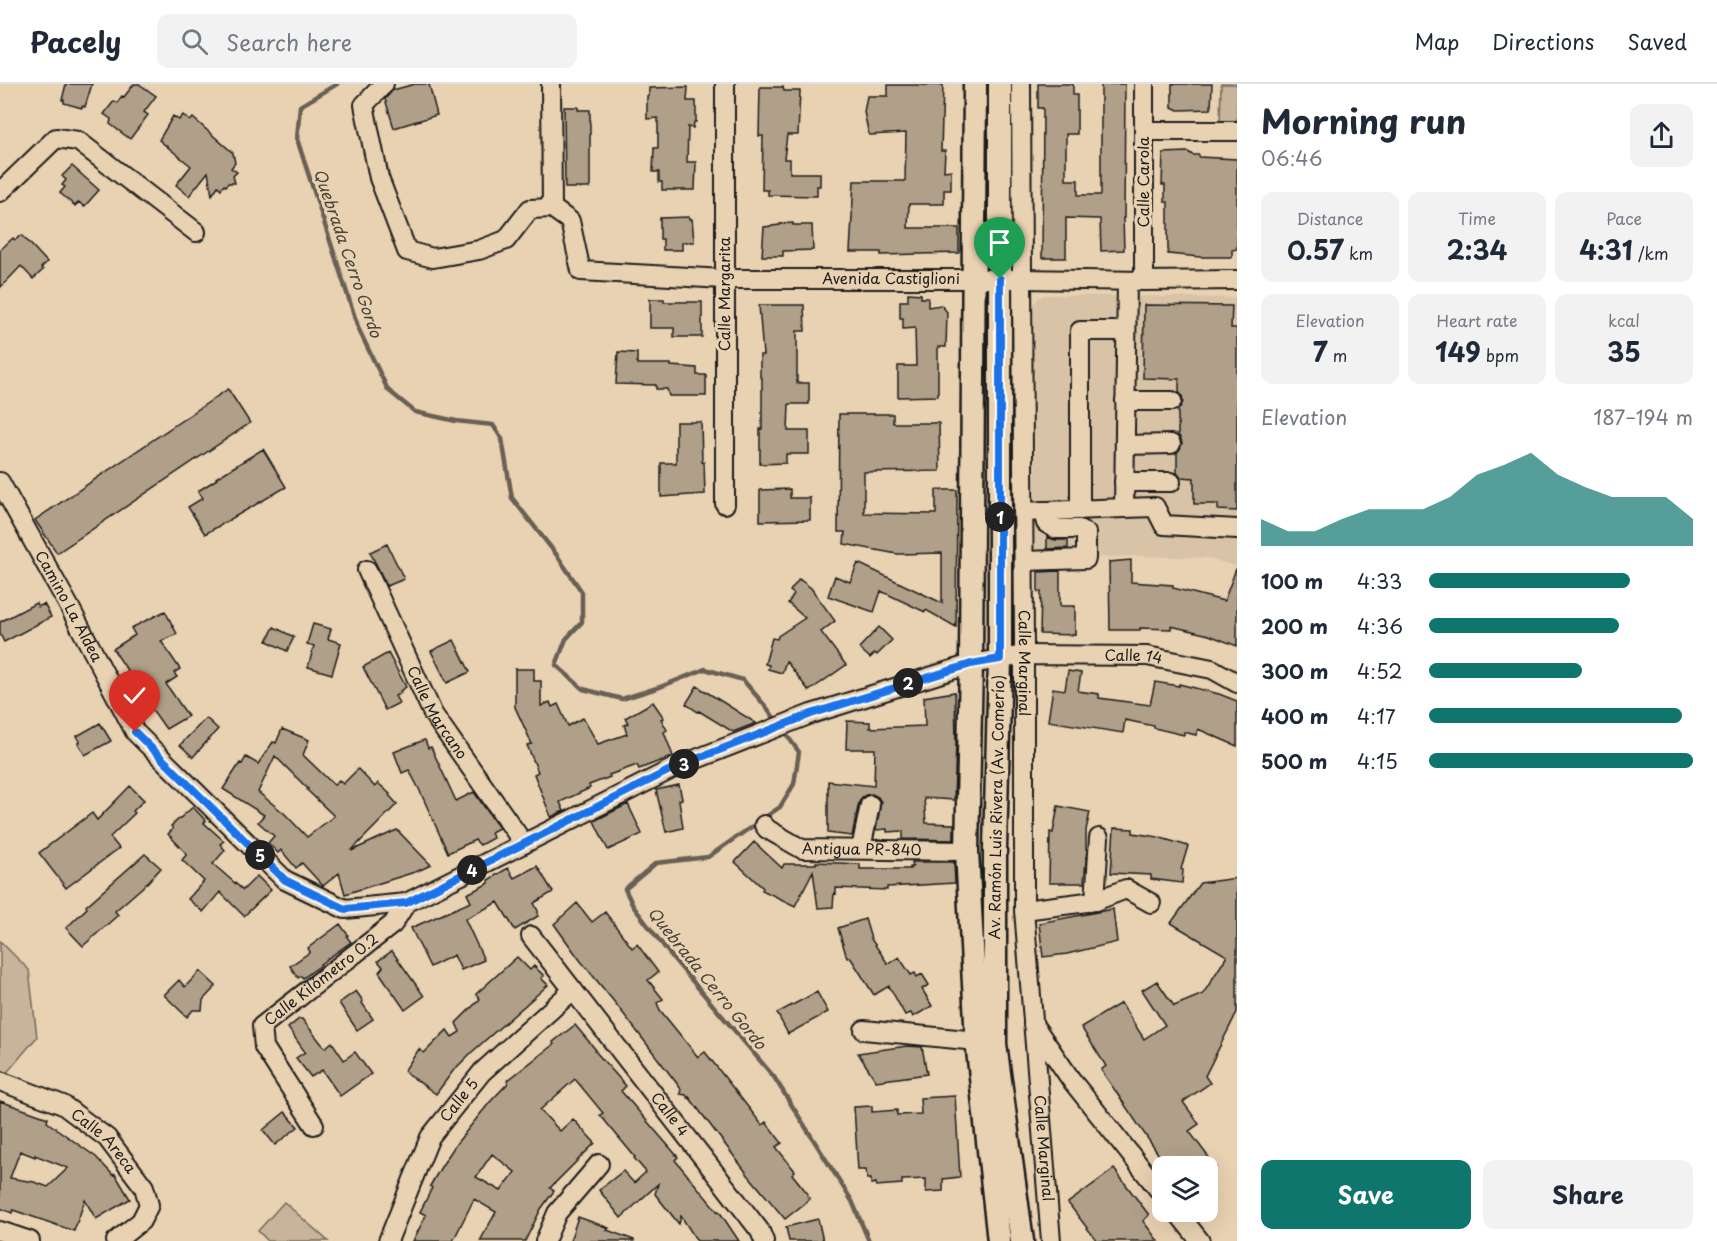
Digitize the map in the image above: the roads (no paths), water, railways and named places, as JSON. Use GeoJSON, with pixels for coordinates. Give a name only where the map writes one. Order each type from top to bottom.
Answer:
{"type":"FeatureCollection","features":[{"type":"Feature","properties":{"kind":"main road","name":"Av. Ramón Luis Rivera (Av. Comerío)"},"geometry":{"type":"LineString","coordinates":[[975,84],[971,664],[967,851],[977,1041],[999,1241]]}},
{"type":"Feature","properties":{"kind":"main road","name":"Av. Ramón Luis Rivera (Av. Comerío)"},"geometry":{"type":"LineString","coordinates":[[1000,84],[1011,279],[995,849],[996,1044],[1022,1241]]}},
{"type":"Feature","properties":{"kind":"street"},"geometry":{"type":"LineString","coordinates":[[384,84],[364,105],[379,178],[407,251],[433,258],[479,250],[506,240],[530,209],[552,208],[551,84]]}},
{"type":"Feature","properties":{"kind":"street","name":"Calle Margarita"},"geometry":{"type":"LineString","coordinates":[[724,504],[725,84]]}},
{"type":"Feature","properties":{"kind":"street","name":"Calle Marginal"},"geometry":{"type":"LineString","coordinates":[[1021,84],[1011,279],[1023,512],[1024,910],[1051,1241]]}},
{"type":"Feature","properties":{"kind":"street","name":"Calle Carola"},"geometry":{"type":"LineString","coordinates":[[1124,508],[1126,331],[1136,281],[1144,131],[1144,84]]}},
{"type":"Feature","properties":{"kind":"street"},"geometry":{"type":"LineString","coordinates":[[1144,131],[1237,131]]}},
{"type":"Feature","properties":{"kind":"street"},"geometry":{"type":"LineString","coordinates":[[0,192],[56,138],[78,141],[196,232]]}},
{"type":"Feature","properties":{"kind":"street","name":"Avenida Castiglioni"},"geometry":{"type":"LineString","coordinates":[[552,208],[570,221],[581,271],[724,279],[1237,280]]}},
{"type":"Feature","properties":{"kind":"street"},"geometry":{"type":"LineString","coordinates":[[1080,510],[1080,331],[1126,331]]}},
{"type":"Feature","properties":{"kind":"street"},"geometry":{"type":"LineString","coordinates":[[1125,401],[1172,400]]}},
{"type":"Feature","properties":{"kind":"street"},"geometry":{"type":"LineString","coordinates":[[1125,445],[1171,444]]}},
{"type":"Feature","properties":{"kind":"street","name":"Camino La Aldea"},"geometry":{"type":"LineString","coordinates":[[0,482],[135,732],[285,880],[345,909],[406,903],[686,763],[811,714],[971,664],[1024,655]]}},
{"type":"Feature","properties":{"kind":"street"},"geometry":{"type":"LineString","coordinates":[[1124,482],[1171,482]]}},
{"type":"Feature","properties":{"kind":"street"},"geometry":{"type":"LineString","coordinates":[[1023,512],[1155,507],[1164,525],[1237,529]]}},
{"type":"Feature","properties":{"kind":"street"},"geometry":{"type":"LineString","coordinates":[[1024,561],[1086,559],[1086,533],[1079,529],[1056,529],[1046,523],[1043,511]]}},
{"type":"Feature","properties":{"kind":"street","name":"Calle Marcano"},"geometry":{"type":"LineString","coordinates":[[368,570],[433,714],[524,844]]}},
{"type":"Feature","properties":{"kind":"street","name":"Calle 14"},"geometry":{"type":"LineString","coordinates":[[1024,655],[1147,656],[1212,669],[1237,683]]}},
{"type":"Feature","properties":{"kind":"street"},"geometry":{"type":"LineString","coordinates":[[861,849],[870,805]]}},
{"type":"Feature","properties":{"kind":"street","name":"Antigua PR-840"},"geometry":{"type":"LineString","coordinates":[[764,825],[802,849],[967,851]]}},
{"type":"Feature","properties":{"kind":"street"},"geometry":{"type":"LineString","coordinates":[[1095,901],[1100,838]]}},
{"type":"Feature","properties":{"kind":"street"},"geometry":{"type":"LineString","coordinates":[[1024,910],[1095,901],[1126,890],[1151,903]]}},
{"type":"Feature","properties":{"kind":"street","name":"Calle Kilómetro 0.2"},"geometry":{"type":"LineString","coordinates":[[314,1125],[264,1047],[262,1026],[393,924],[406,903]]}},
{"type":"Feature","properties":{"kind":"street","name":"Calle 4"},"geometry":{"type":"LineString","coordinates":[[531,936],[760,1231],[764,1241]]}},
{"type":"Feature","properties":{"kind":"street","name":"Calle 5"},"geometry":{"type":"LineString","coordinates":[[388,1241],[430,1137],[482,1072],[573,990]]}},
{"type":"Feature","properties":{"kind":"street"},"geometry":{"type":"LineString","coordinates":[[1032,1022],[1072,1082],[1152,1182]]}},
{"type":"Feature","properties":{"kind":"street"},"geometry":{"type":"LineString","coordinates":[[864,1030],[977,1041]]}},
{"type":"Feature","properties":{"kind":"street","name":"Calle Areca"},"geometry":{"type":"LineString","coordinates":[[0,1081],[63,1104],[107,1138],[144,1187],[149,1205],[141,1221],[120,1238]]}},
{"type":"Feature","properties":{"kind":"street"},"geometry":{"type":"LineString","coordinates":[[545,1241],[557,1214],[599,1164]]}},
{"type":"Feature","properties":{"kind":"street"},"geometry":{"type":"LineString","coordinates":[[1185,1222],[1200,1241]]}},
{"type":"Feature","properties":{"kind":"street"},"geometry":{"type":"LineString","coordinates":[[0,1231],[30,1241]]}},
{"type":"Feature","properties":{"kind":"waterway","name":"Quebrada Cerro Gordo"},"geometry":{"type":"LineString","coordinates":[[337,84],[300,106],[297,139],[359,330],[388,390],[415,412],[456,421],[493,425],[502,439],[512,498],[556,554],[582,592],[582,622],[566,639],[556,665],[583,689],[622,699],[705,669],[743,680],[778,723]]}},
{"type":"Feature","properties":{"kind":"waterway","name":"Quebrada Cerro Gordo"},"geometry":{"type":"LineString","coordinates":[[783,730],[799,752],[794,784],[780,807],[708,857],[656,863],[625,889],[633,906],[672,957],[774,1077],[852,1201],[869,1241]]}}]}
